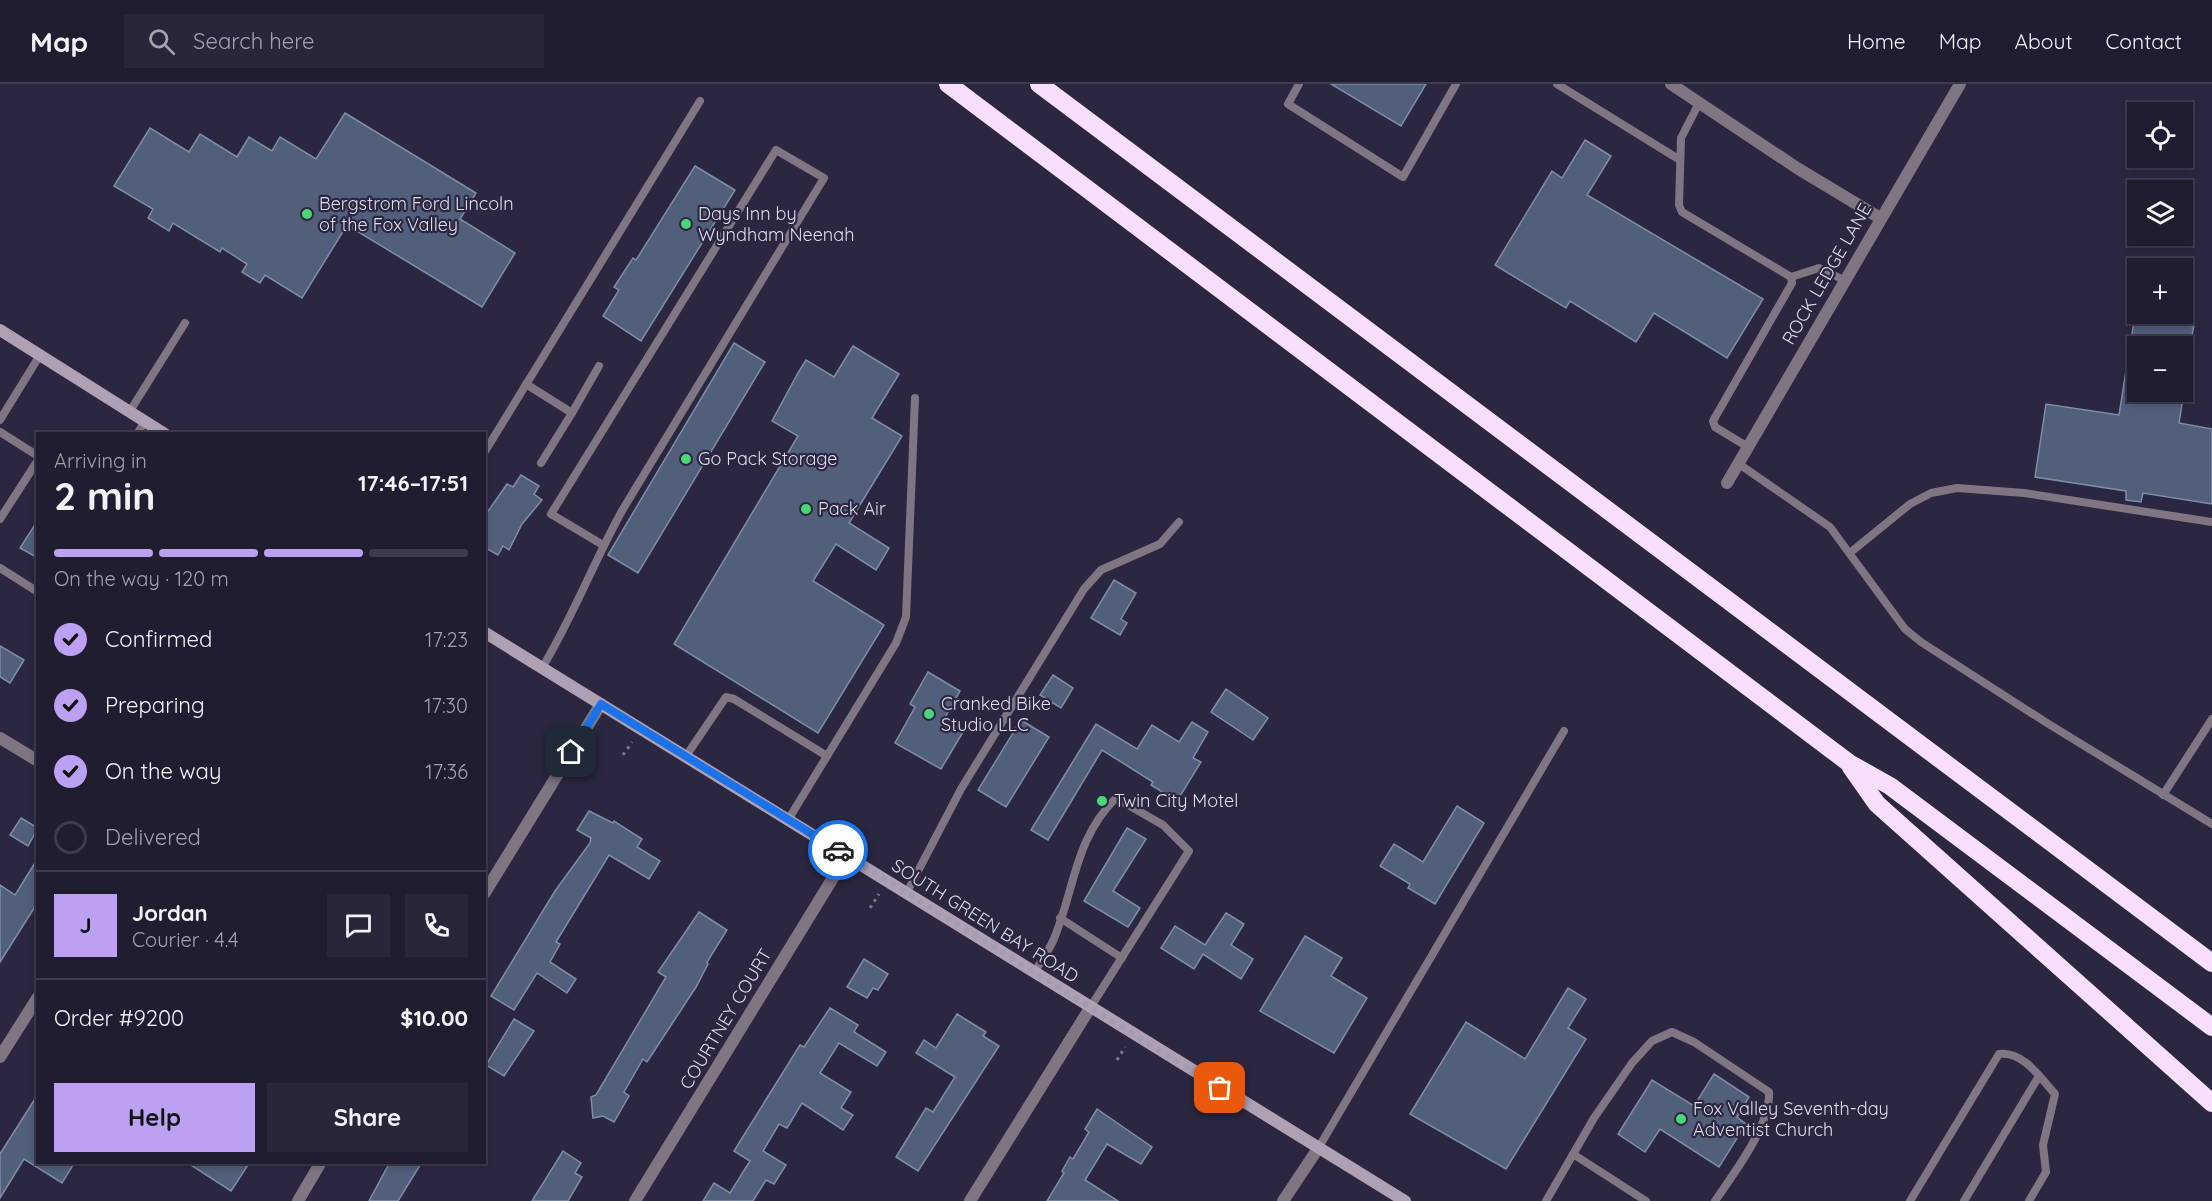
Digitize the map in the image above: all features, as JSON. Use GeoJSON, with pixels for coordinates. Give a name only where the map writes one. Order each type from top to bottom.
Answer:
{"type":"FeatureCollection","features":[{"type":"Feature","properties":{"kind":"highway"},"geometry":{"type":"LineString","coordinates":[[948,84],[1849,763],[1890,786],[2212,1027]]}},
{"type":"Feature","properties":{"kind":"highway"},"geometry":{"type":"LineString","coordinates":[[1040,84],[2212,963]]}},
{"type":"Feature","properties":{"kind":"highway"},"geometry":{"type":"LineString","coordinates":[[1849,763],[1877,804],[2212,1103]]}},
{"type":"Feature","properties":{"kind":"main road"},"geometry":{"type":"LineString","coordinates":[[0,330],[162,432]]}},
{"type":"Feature","properties":{"kind":"main road","name":"SOUTH GREEN BAY ROAD"},"geometry":{"type":"LineString","coordinates":[[486,633],[1405,1201]]}},
{"type":"Feature","properties":{"kind":"street"},"geometry":{"type":"LineString","coordinates":[[1671,84],[1797,168],[1880,218]]}},
{"type":"Feature","properties":{"kind":"street","name":"ROCK LEDGE LANE"},"geometry":{"type":"LineString","coordinates":[[1727,483],[1960,84]]}},
{"type":"Feature","properties":{"kind":"street"},"geometry":{"type":"LineString","coordinates":[[486,891],[601,704]]}},
{"type":"Feature","properties":{"kind":"street"},"geometry":{"type":"LineString","coordinates":[[0,738],[36,760]]}},
{"type":"Feature","properties":{"kind":"street","name":"COURTNEY COURT"},"geometry":{"type":"LineString","coordinates":[[635,1201],[847,855]]}},
{"type":"Feature","properties":{"kind":"street"},"geometry":{"type":"LineString","coordinates":[[0,1057],[36,1000]]}},
{"type":"Feature","properties":{"kind":"street"},"geometry":{"type":"LineString","coordinates":[[970,1201],[1090,1008]]}},
{"type":"Feature","properties":{"kind":"street"},"geometry":{"type":"LineString","coordinates":[[1283,1201],[1319,1147]]}},
{"type":"Feature","properties":{"kind":"street"},"geometry":{"type":"LineString","coordinates":[[298,1201],[320,1164]]}},
{"type":"Feature","properties":{"kind":"lane"},"geometry":{"type":"LineString","coordinates":[[1299,84],[1288,104],[1403,177],[1456,84]]}},
{"type":"Feature","properties":{"kind":"lane"},"geometry":{"type":"LineString","coordinates":[[1557,84],[1680,160]]}},
{"type":"Feature","properties":{"kind":"lane"},"geometry":{"type":"LineString","coordinates":[[486,450],[700,101]]}},
{"type":"Feature","properties":{"kind":"lane"},"geometry":{"type":"LineString","coordinates":[[1699,103],[1681,138],[1679,205],[1682,212],[1791,277],[1819,268],[1844,280]]}},
{"type":"Feature","properties":{"kind":"lane"},"geometry":{"type":"LineString","coordinates":[[542,668],[567,627],[603,545],[824,178],[776,150],[552,514],[603,545]]}},
{"type":"Feature","properties":{"kind":"lane"},"geometry":{"type":"LineString","coordinates":[[1748,447],[1715,427],[1713,421],[1792,283],[1791,277]]}},
{"type":"Feature","properties":{"kind":"lane"},"geometry":{"type":"LineString","coordinates":[[130,411],[185,323]]}},
{"type":"Feature","properties":{"kind":"lane"},"geometry":{"type":"LineString","coordinates":[[0,420],[40,355]]}},
{"type":"Feature","properties":{"kind":"lane"},"geometry":{"type":"LineString","coordinates":[[541,463],[599,366]]}},
{"type":"Feature","properties":{"kind":"lane"},"geometry":{"type":"LineString","coordinates":[[526,384],[572,413]]}},
{"type":"Feature","properties":{"kind":"lane"},"geometry":{"type":"LineString","coordinates":[[788,820],[896,644],[906,617],[915,398]]}},
{"type":"Feature","properties":{"kind":"lane"},"geometry":{"type":"LineString","coordinates":[[138,432],[145,421]]}},
{"type":"Feature","properties":{"kind":"lane"},"geometry":{"type":"LineString","coordinates":[[0,432],[36,457]]}},
{"type":"Feature","properties":{"kind":"lane"},"geometry":{"type":"LineString","coordinates":[[0,519],[36,461]]}},
{"type":"Feature","properties":{"kind":"lane"},"geometry":{"type":"LineString","coordinates":[[1739,464],[1830,527],[1851,552],[1905,629],[1921,642],[2212,824]]}},
{"type":"Feature","properties":{"kind":"lane"},"geometry":{"type":"LineString","coordinates":[[1851,552],[1910,504],[1931,493],[1957,488],[2024,493],[2212,522]]}},
{"type":"Feature","properties":{"kind":"lane"},"geometry":{"type":"LineString","coordinates":[[906,894],[961,789],[1084,589],[1101,570],[1160,544],[1179,522]]}},
{"type":"Feature","properties":{"kind":"lane"},"geometry":{"type":"LineString","coordinates":[[0,568],[36,591]]}},
{"type":"Feature","properties":{"kind":"lane"},"geometry":{"type":"LineString","coordinates":[[686,756],[726,697],[734,699],[827,756]]}},
{"type":"Feature","properties":{"kind":"lane"},"geometry":{"type":"LineString","coordinates":[[2163,795],[2212,718]]}},
{"type":"Feature","properties":{"kind":"lane"},"geometry":{"type":"LineString","coordinates":[[1319,1147],[1564,731]]}},
{"type":"Feature","properties":{"kind":"lane"},"geometry":{"type":"LineString","coordinates":[[1034,973],[1053,940],[1076,865],[1098,816],[1116,798],[1164,825],[1189,851],[1090,1008]]}},
{"type":"Feature","properties":{"kind":"lane"},"geometry":{"type":"LineString","coordinates":[[1060,918],[1122,958]]}},
{"type":"Feature","properties":{"kind":"lane"},"geometry":{"type":"LineString","coordinates":[[1546,1201],[1573,1154],[1632,1063],[1652,1041],[1672,1032],[1694,1042],[1769,1092],[1770,1108],[1737,1169],[1715,1201]]}},
{"type":"Feature","properties":{"kind":"lane"},"geometry":{"type":"LineString","coordinates":[[1910,1201],[1999,1054],[2010,1053],[2031,1066],[2055,1094],[2043,1145],[2046,1172],[2028,1201]]}},
{"type":"Feature","properties":{"kind":"lane"},"geometry":{"type":"LineString","coordinates":[[1964,1201],[2039,1076]]}},
{"type":"Feature","properties":{"kind":"lane"},"geometry":{"type":"LineString","coordinates":[[1573,1154],[1646,1201]]}},
{"type":"Feature","properties":{"kind":"building"},"geometry":{"type":"Polygon","coordinates":[[[1331,84],[1426,84],[1401,126],[1331,84]]]}},
{"type":"Feature","properties":{"kind":"building","name":"Bergstrom Ford Lincoln of the Fox Valley"},"geometry":{"type":"Polygon","coordinates":[[[345,113],[476,193],[460,219],[515,253],[482,307],[347,225],[302,298],[265,275],[260,283],[242,272],[247,264],[222,248],[220,252],[173,223],[169,231],[148,218],[153,209],[114,186],[150,128],[189,152],[200,134],[237,157],[249,137],[272,151],[280,137],[316,159],[345,113]]]}},
{"type":"Feature","properties":{"kind":"building"},"geometry":{"type":"Polygon","coordinates":[[[1585,140],[1611,156],[1587,195],[1763,299],[1727,358],[1654,313],[1636,342],[1570,301],[1566,308],[1495,265],[1552,171],[1562,178],[1585,140]]]}},
{"type":"Feature","properties":{"kind":"building","name":"Days Inn by Wyndham Neenah"},"geometry":{"type":"Polygon","coordinates":[[[695,166],[735,190],[641,341],[603,316],[619,290],[614,287],[633,258],[636,260],[695,166]]]}},
{"type":"Feature","properties":{"kind":"building"},"geometry":{"type":"Polygon","coordinates":[[[2134,324],[2194,325],[2192,336],[2132,336],[2134,324]]]}},
{"type":"Feature","properties":{"kind":"building","name":"Go Pack Storage"},"geometry":{"type":"Polygon","coordinates":[[[734,343],[765,362],[638,573],[608,555],[734,343]]]}},
{"type":"Feature","properties":{"kind":"building","name":"Pack Air"},"geometry":{"type":"Polygon","coordinates":[[[853,346],[899,374],[872,418],[902,436],[849,523],[889,548],[876,570],[836,544],[813,581],[884,625],[818,733],[674,644],[798,436],[772,421],[798,373],[806,360],[834,377],[853,346]]]}},
{"type":"Feature","properties":{"kind":"building"},"geometry":{"type":"Polygon","coordinates":[[[2127,365],[2127,402],[2182,402],[2179,423],[2212,429],[2212,504],[2143,493],[2141,502],[2126,500],[2126,491],[2035,477],[2046,404],[2119,415],[2127,365]]]}},
{"type":"Feature","properties":{"kind":"building"},"geometry":{"type":"Polygon","coordinates":[[[521,475],[539,486],[534,494],[542,500],[522,524],[509,550],[503,546],[498,555],[486,548],[486,514],[507,484],[513,487],[521,475]]]}},
{"type":"Feature","properties":{"kind":"building"},"geometry":{"type":"Polygon","coordinates":[[[36,523],[36,557],[20,548],[36,523]]]}},
{"type":"Feature","properties":{"kind":"building"},"geometry":{"type":"Polygon","coordinates":[[[1114,580],[1136,593],[1121,619],[1127,623],[1120,635],[1091,618],[1114,580]]]}},
{"type":"Feature","properties":{"kind":"building"},"geometry":{"type":"Polygon","coordinates":[[[0,646],[24,660],[10,683],[0,677],[0,646]]]}},
{"type":"Feature","properties":{"kind":"building","name":"Cranked Bike Studio LLC"},"geometry":{"type":"Polygon","coordinates":[[[928,672],[960,691],[943,721],[963,732],[941,769],[895,743],[915,707],[910,704],[928,672]]]}},
{"type":"Feature","properties":{"kind":"building"},"geometry":{"type":"Polygon","coordinates":[[[1053,675],[1073,688],[1061,708],[1040,695],[1053,675]]]}},
{"type":"Feature","properties":{"kind":"building"},"geometry":{"type":"Polygon","coordinates":[[[1226,689],[1268,718],[1253,740],[1211,712],[1226,689]]]}},
{"type":"Feature","properties":{"kind":"building"},"geometry":{"type":"Polygon","coordinates":[[[1021,720],[1049,737],[1006,807],[978,790],[1021,720]]]}},
{"type":"Feature","properties":{"kind":"building"},"geometry":{"type":"Polygon","coordinates":[[[1192,722],[1208,732],[1193,758],[1201,762],[1177,801],[1151,785],[1153,782],[1102,750],[1048,840],[1031,830],[1096,724],[1137,749],[1152,725],[1179,742],[1192,722]]]}},
{"type":"Feature","properties":{"kind":"building"},"geometry":{"type":"Polygon","coordinates":[[[1457,806],[1484,823],[1435,904],[1408,888],[1410,884],[1380,866],[1394,844],[1423,862],[1457,806]]]}},
{"type":"Feature","properties":{"kind":"building"},"geometry":{"type":"Polygon","coordinates":[[[589,811],[613,823],[614,821],[642,839],[637,847],[660,861],[649,879],[609,855],[556,942],[560,944],[550,962],[576,979],[567,993],[537,973],[514,1010],[491,996],[555,891],[590,843],[591,838],[577,830],[589,811]]]}},
{"type":"Feature","properties":{"kind":"building"},"geometry":{"type":"Polygon","coordinates":[[[21,818],[36,827],[36,832],[28,846],[10,835],[21,818]]]}},
{"type":"Feature","properties":{"kind":"building"},"geometry":{"type":"Polygon","coordinates":[[[1127,828],[1146,839],[1113,891],[1140,908],[1128,927],[1084,901],[1127,828]]]}},
{"type":"Feature","properties":{"kind":"building"},"geometry":{"type":"Polygon","coordinates":[[[36,861],[36,905],[0,962],[0,885],[15,895],[36,861]]]}},
{"type":"Feature","properties":{"kind":"building"},"geometry":{"type":"Polygon","coordinates":[[[699,912],[727,930],[707,962],[696,987],[647,1062],[643,1059],[624,1092],[629,1096],[614,1122],[603,1116],[593,1118],[591,1097],[596,1095],[666,977],[658,972],[699,912]]]}},
{"type":"Feature","properties":{"kind":"building"},"geometry":{"type":"Polygon","coordinates":[[[1226,913],[1244,924],[1231,945],[1253,959],[1241,979],[1203,954],[1194,969],[1161,948],[1175,926],[1205,945],[1226,913]]]}},
{"type":"Feature","properties":{"kind":"building"},"geometry":{"type":"Polygon","coordinates":[[[1305,936],[1342,958],[1331,976],[1367,998],[1334,1053],[1260,1011],[1305,936]]]}},
{"type":"Feature","properties":{"kind":"building"},"geometry":{"type":"Polygon","coordinates":[[[864,959],[888,974],[878,990],[873,988],[867,998],[847,987],[864,959]]]}},
{"type":"Feature","properties":{"kind":"building"},"geometry":{"type":"Polygon","coordinates":[[[1568,988],[1586,999],[1568,1028],[1586,1039],[1506,1169],[1410,1114],[1466,1022],[1525,1059],[1568,988]]]}},
{"type":"Feature","properties":{"kind":"building"},"geometry":{"type":"Polygon","coordinates":[[[830,1008],[858,1025],[854,1032],[886,1052],[877,1066],[839,1043],[820,1073],[851,1092],[841,1108],[853,1115],[843,1130],[802,1103],[787,1128],[779,1124],[763,1151],[786,1165],[774,1184],[766,1180],[753,1201],[703,1201],[714,1183],[730,1193],[750,1161],[734,1151],[800,1045],[804,1047],[830,1008]]]}},
{"type":"Feature","properties":{"kind":"building"},"geometry":{"type":"Polygon","coordinates":[[[957,1014],[986,1032],[983,1036],[999,1046],[918,1171],[896,1157],[926,1108],[933,1112],[955,1077],[916,1053],[924,1040],[936,1048],[957,1014]]]}},
{"type":"Feature","properties":{"kind":"building"},"geometry":{"type":"Polygon","coordinates":[[[514,1019],[534,1031],[504,1076],[486,1065],[514,1019]]]}},
{"type":"Feature","properties":{"kind":"building","name":"Fox Valley Seventh-day Adventist Church"},"geometry":{"type":"Polygon","coordinates":[[[1714,1074],[1749,1097],[1737,1117],[1746,1124],[1719,1167],[1660,1129],[1645,1152],[1618,1134],[1652,1080],[1694,1106],[1714,1074]]]}},
{"type":"Feature","properties":{"kind":"building"},"geometry":{"type":"Polygon","coordinates":[[[36,1097],[36,1164],[74,1164],[62,1183],[24,1159],[0,1198],[0,1154],[36,1097]]]}},
{"type":"Feature","properties":{"kind":"building"},"geometry":{"type":"Polygon","coordinates":[[[1097,1109],[1152,1147],[1141,1164],[1107,1144],[1085,1180],[1118,1201],[1047,1201],[1064,1173],[1062,1171],[1070,1157],[1073,1159],[1089,1132],[1085,1129],[1097,1109]]]}},
{"type":"Feature","properties":{"kind":"building"},"geometry":{"type":"Polygon","coordinates":[[[563,1151],[581,1163],[575,1173],[582,1177],[568,1201],[532,1201],[563,1151]]]}},
{"type":"Feature","properties":{"kind":"building"},"geometry":{"type":"Polygon","coordinates":[[[189,1164],[249,1164],[231,1191],[189,1164]]]}},
{"type":"Feature","properties":{"kind":"building"},"geometry":{"type":"Polygon","coordinates":[[[389,1164],[421,1164],[398,1201],[369,1201],[389,1164]]]}},
{"type":"Feature","properties":{"kind":"way so far"},"geometry":{"type":"LineString","coordinates":[[838,850],[1220,1088]]}},
{"type":"Feature","properties":{"kind":"place","name":"Bergstrom Ford Lincoln of the Fox Valley"},"geometry":{"type":"Point","coordinates":[307,214]}},
{"type":"Feature","properties":{"kind":"place","name":"Days Inn by Wyndham Neenah"},"geometry":{"type":"Point","coordinates":[686,224]}},
{"type":"Feature","properties":{"kind":"place","name":"Go Pack Storage"},"geometry":{"type":"Point","coordinates":[686,459]}},
{"type":"Feature","properties":{"kind":"place","name":"Pack Air"},"geometry":{"type":"Point","coordinates":[806,509]}},
{"type":"Feature","properties":{"kind":"place","name":"Cranked Bike Studio LLC"},"geometry":{"type":"Point","coordinates":[929,714]}},
{"type":"Feature","properties":{"kind":"place","name":"Twin City Motel"},"geometry":{"type":"Point","coordinates":[1102,801]}},
{"type":"Feature","properties":{"kind":"place","name":"Fox Valley Seventh-day Adventist Church"},"geometry":{"type":"Point","coordinates":[1681,1119]}},
{"type":"Feature","properties":{"kind":"route"},"geometry":{"type":"LineString","coordinates":[[571,752],[601,704],[838,850]]}}]}
